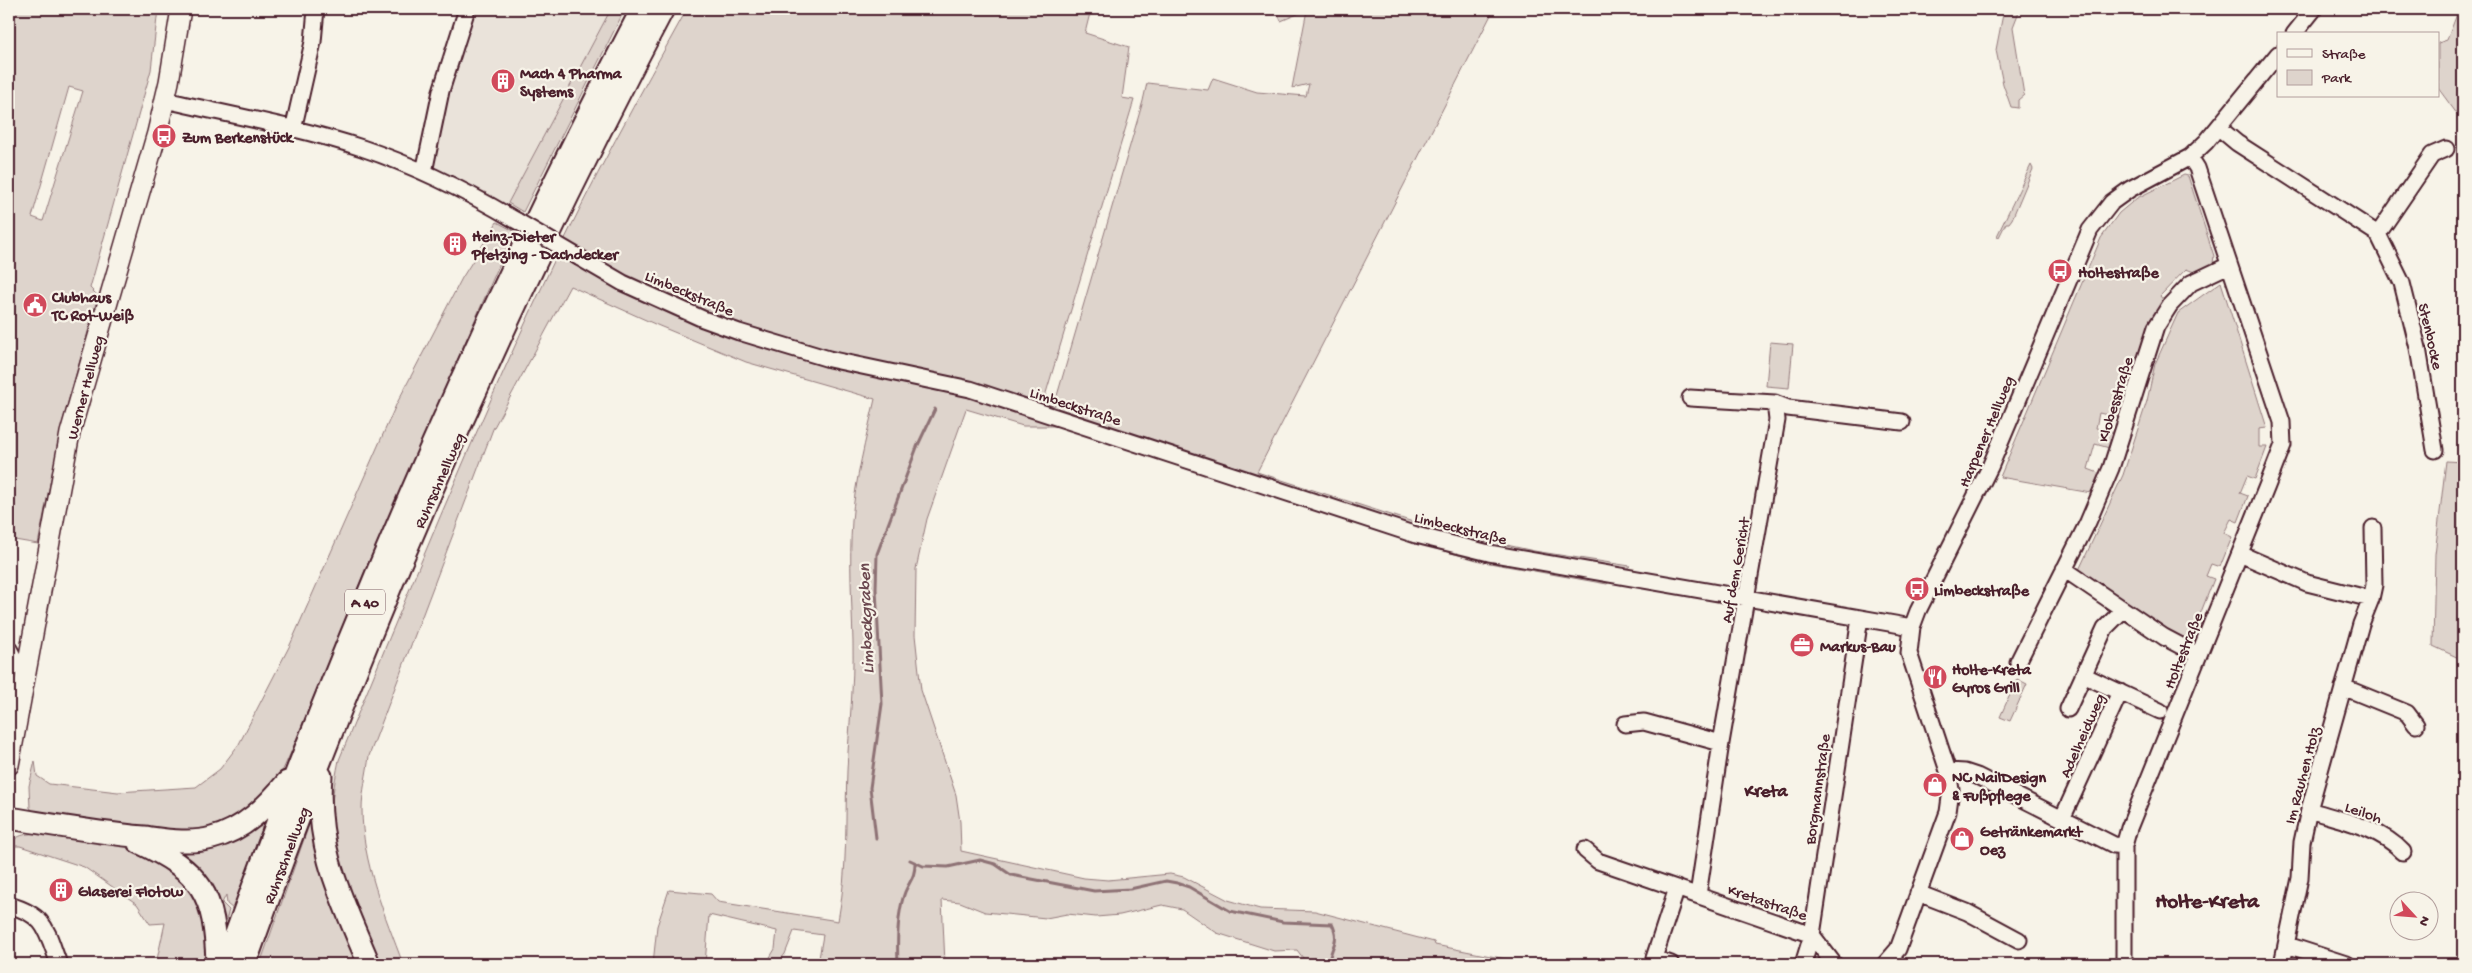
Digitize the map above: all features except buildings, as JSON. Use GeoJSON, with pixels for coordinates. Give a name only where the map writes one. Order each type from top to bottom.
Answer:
{"type":"FeatureCollection","features":[{"type":"Feature","properties":{"kind":"highway","name":"Ruhrschnellweg"},"geometry":{"type":"LineString","coordinates":[[226,964],[305,752],[396,528],[466,368],[547,198],[642,9]]}},
{"type":"Feature","properties":{"kind":"highway","name":"Ruhrschnellweg"},"geometry":{"type":"LineString","coordinates":[[244,964],[330,737],[394,582],[500,342],[572,190],[663,9]]}},
{"type":"Feature","properties":{"kind":"highway"},"geometry":{"type":"LineString","coordinates":[[330,737],[321,774],[322,833],[330,868],[369,964]]}},
{"type":"Feature","properties":{"kind":"highway"},"geometry":{"type":"LineString","coordinates":[[9,818],[124,835],[191,841],[213,838],[236,829],[274,798],[294,773],[305,752]]}},
{"type":"Feature","properties":{"kind":"highway"},"geometry":{"type":"LineString","coordinates":[[124,835],[170,857],[197,882],[204,893],[212,920],[217,964]]}},
{"type":"Feature","properties":{"kind":"main road","name":"Werner Hellweg"},"geometry":{"type":"LineString","coordinates":[[9,765],[70,433],[165,100],[181,9]]}},
{"type":"Feature","properties":{"kind":"street"},"geometry":{"type":"LineString","coordinates":[[293,130],[313,42],[316,9]]}},
{"type":"Feature","properties":{"kind":"street"},"geometry":{"type":"LineString","coordinates":[[165,100],[362,148],[424,172],[441,92],[467,9]]}},
{"type":"Feature","properties":{"kind":"street"},"geometry":{"type":"LineString","coordinates":[[2296,32],[2314,9]]}},
{"type":"Feature","properties":{"kind":"street","name":"Harpener Hellweg"},"geometry":{"type":"LineString","coordinates":[[1886,964],[1898,948],[1949,805],[1952,790],[1948,771],[1911,663],[1909,641],[1912,627],[1990,467],[2090,230],[2112,202],[2130,189],[2190,157],[2219,128],[2277,55]]}},
{"type":"Feature","properties":{"kind":"street"},"geometry":{"type":"LineString","coordinates":[[2219,128],[2237,142],[2378,234],[2432,155],[2446,148]]}},
{"type":"Feature","properties":{"kind":"street","name":"Holtestraße"},"geometry":{"type":"LineString","coordinates":[[2124,964],[2124,846],[2137,805],[2240,554],[2284,438],[2282,422],[2197,168],[2190,157]]}},
{"type":"Feature","properties":{"kind":"street","name":"Limbeckstraße"},"geometry":{"type":"LineString","coordinates":[[424,172],[517,221],[632,287],[739,332],[829,358],[970,389],[1416,535],[1489,553],[1912,627]]}},
{"type":"Feature","properties":{"kind":"street","name":"Stenbocke"},"geometry":{"type":"LineString","coordinates":[[2378,234],[2402,283],[2418,348],[2435,450]]}},
{"type":"Feature","properties":{"kind":"street","name":"Klobesstraße"},"geometry":{"type":"LineString","coordinates":[[2018,662],[2113,464],[2156,328],[2170,305],[2191,283],[2229,265]]}},
{"type":"Feature","properties":{"kind":"street"},"geometry":{"type":"LineString","coordinates":[[1690,398],[1775,403],[1788,408],[1902,422]]}},
{"type":"Feature","properties":{"kind":"street","name":"Auf dem Gericht"},"geometry":{"type":"LineString","coordinates":[[1698,895],[1721,743],[1777,420],[1775,403]]}},
{"type":"Feature","properties":{"kind":"street","name":"Im Rauhen Holz"},"geometry":{"type":"LineString","coordinates":[[2282,964],[2300,878],[2302,842],[2309,810],[2361,624],[2372,599],[2374,585],[2373,528]]}},
{"type":"Feature","properties":{"kind":"street"},"geometry":{"type":"LineString","coordinates":[[2240,554],[2307,582],[2372,599]]}},
{"type":"Feature","properties":{"kind":"street"},"geometry":{"type":"LineString","coordinates":[[2064,569],[2164,637],[2198,655]]}},
{"type":"Feature","properties":{"kind":"street","name":"Adelheidweg"},"geometry":{"type":"LineString","coordinates":[[2068,710],[2105,628],[2124,610]]}},
{"type":"Feature","properties":{"kind":"street","name":"Borgmannstraße"},"geometry":{"type":"LineString","coordinates":[[1803,964],[1812,934],[1860,618]]}},
{"type":"Feature","properties":{"kind":"street"},"geometry":{"type":"LineString","coordinates":[[9,649],[19,667],[26,669]]}},
{"type":"Feature","properties":{"kind":"street","name":"Adelheidweg"},"geometry":{"type":"LineString","coordinates":[[2083,676],[2160,711]]}},
{"type":"Feature","properties":{"kind":"street"},"geometry":{"type":"LineString","coordinates":[[2343,687],[2407,712],[2416,726]]}},
{"type":"Feature","properties":{"kind":"street","name":"Adelheidweg"},"geometry":{"type":"LineString","coordinates":[[2062,819],[2120,692]]}},
{"type":"Feature","properties":{"kind":"street"},"geometry":{"type":"LineString","coordinates":[[1625,724],[1644,722],[1721,743]]}},
{"type":"Feature","properties":{"kind":"street"},"geometry":{"type":"LineString","coordinates":[[1948,771],[1965,772],[1976,776],[2114,845],[2124,846]]}},
{"type":"Feature","properties":{"kind":"street","name":"Leiloh"},"geometry":{"type":"LineString","coordinates":[[2309,810],[2365,828],[2391,839],[2403,852]]}},
{"type":"Feature","properties":{"kind":"street","name":"Kretastraße"},"geometry":{"type":"LineString","coordinates":[[1585,850],[1598,861],[1812,934],[1834,964]]}},
{"type":"Feature","properties":{"kind":"street"},"geometry":{"type":"LineString","coordinates":[[1671,964],[1654,958],[1677,888]]}},
{"type":"Feature","properties":{"kind":"street"},"geometry":{"type":"LineString","coordinates":[[1918,894],[1967,912],[2020,940]]}},
{"type":"Feature","properties":{"kind":"street"},"geometry":{"type":"LineString","coordinates":[[9,905],[28,910],[45,926],[59,964]]}},
{"type":"Feature","properties":{"kind":"street"},"geometry":{"type":"LineString","coordinates":[[2287,945],[2346,964]]}},
{"type":"Feature","properties":{"kind":"shaded area"},"geometry":{"type":"Polygon","coordinates":[[[467,9],[611,9],[503,213],[424,172],[467,9]]]}},
{"type":"Feature","properties":{"kind":"green space"},"geometry":{"type":"Polygon","coordinates":[[[9,9],[158,9],[151,70],[90,288],[98,296],[62,424],[38,544],[9,539],[9,9]],[[69,87],[32,217],[43,221],[83,91],[69,87]]]}},
{"type":"Feature","properties":{"kind":"green space"},"geometry":{"type":"Polygon","coordinates":[[[611,9],[625,9],[523,212],[508,203],[611,9]]]}},
{"type":"Feature","properties":{"kind":"green space"},"geometry":{"type":"Polygon","coordinates":[[[687,9],[1091,9],[1085,33],[1129,47],[1122,98],[1134,100],[1043,403],[1030,413],[1045,404],[1054,406],[1147,83],[1208,90],[1213,78],[1257,92],[1306,96],[1309,84],[1292,88],[1307,10],[1281,21],[1276,9],[1494,9],[1257,472],[1438,530],[1534,551],[1630,566],[1607,584],[1484,562],[1444,551],[1057,426],[1023,426],[966,409],[927,519],[916,569],[915,635],[921,690],[956,795],[960,822],[961,851],[1084,878],[1108,880],[1170,874],[1184,877],[1228,900],[1260,909],[1315,911],[1434,942],[1435,945],[1531,964],[1301,964],[1303,958],[1297,950],[1274,951],[1217,933],[1182,909],[1162,905],[1120,915],[1096,917],[1067,914],[1046,918],[985,912],[960,902],[942,900],[945,964],[818,964],[823,935],[794,931],[785,954],[777,964],[766,964],[775,949],[777,931],[709,915],[705,964],[653,964],[657,926],[669,890],[711,894],[718,902],[838,921],[845,864],[847,771],[853,674],[851,536],[853,506],[875,399],[746,362],[570,286],[493,429],[369,756],[362,809],[366,849],[382,908],[403,964],[378,964],[345,885],[332,837],[331,817],[339,760],[415,577],[520,334],[564,240],[633,107],[687,9]]]}},
{"type":"Feature","properties":{"kind":"green space"},"geometry":{"type":"Polygon","coordinates":[[[2004,9],[2020,9],[2013,27],[2024,95],[2018,100],[2018,108],[2011,107],[2003,84],[1996,50],[2004,9]]]}},
{"type":"Feature","properties":{"kind":"green space"},"geometry":{"type":"Polygon","coordinates":[[[2459,9],[2463,9],[2463,122],[2440,91],[2440,42],[2447,40],[2459,9]]]}},
{"type":"Feature","properties":{"kind":"green space"},"geometry":{"type":"Polygon","coordinates":[[[2031,165],[2033,169],[2012,219],[2009,223],[2006,223],[1999,237],[1997,236],[2031,165]]]}},
{"type":"Feature","properties":{"kind":"green space"},"geometry":{"type":"Polygon","coordinates":[[[2184,175],[2188,176],[2214,256],[2213,263],[2197,273],[2186,269],[2160,296],[2165,302],[2121,418],[2099,413],[2096,428],[2116,433],[2113,449],[2095,444],[2088,469],[2104,475],[2097,494],[2000,477],[2101,238],[2119,213],[2137,198],[2184,175]]]}},
{"type":"Feature","properties":{"kind":"green space"},"geometry":{"type":"Polygon","coordinates":[[[497,222],[514,231],[363,575],[292,750],[282,772],[266,794],[244,816],[191,836],[34,811],[30,808],[29,786],[35,761],[37,776],[49,784],[118,792],[196,787],[220,769],[239,744],[290,645],[396,405],[462,278],[497,222]]]}},
{"type":"Feature","properties":{"kind":"green space"},"geometry":{"type":"Polygon","coordinates":[[[2221,282],[2267,428],[2259,429],[2259,447],[2267,447],[2255,479],[2247,476],[2240,493],[2248,496],[2238,522],[2231,519],[2224,533],[2232,537],[2220,567],[2211,564],[2206,576],[2214,579],[2190,640],[2170,632],[2079,570],[2123,475],[2147,401],[2155,364],[2178,313],[2221,282]]]}},
{"type":"Feature","properties":{"kind":"green space"},"geometry":{"type":"Polygon","coordinates":[[[1770,342],[1793,344],[1789,388],[1766,386],[1770,342]]]}},
{"type":"Feature","properties":{"kind":"green space"},"geometry":{"type":"Polygon","coordinates":[[[2446,461],[2463,462],[2463,660],[2433,646],[2435,554],[2446,461]]]}},
{"type":"Feature","properties":{"kind":"green space"},"geometry":{"type":"Polygon","coordinates":[[[2017,679],[2027,684],[2010,721],[2000,717],[2017,679]]]}},
{"type":"Feature","properties":{"kind":"green space"},"geometry":{"type":"Polygon","coordinates":[[[316,805],[363,964],[260,964],[316,805]]]}},
{"type":"Feature","properties":{"kind":"green space"},"geometry":{"type":"Polygon","coordinates":[[[258,820],[262,829],[233,909],[227,904],[226,895],[222,903],[229,910],[226,920],[228,923],[219,947],[172,851],[258,820]]]}},
{"type":"Feature","properties":{"kind":"green space"},"geometry":{"type":"Polygon","coordinates":[[[43,833],[118,843],[148,852],[182,874],[206,917],[207,964],[156,964],[165,923],[150,924],[137,904],[84,867],[20,846],[9,846],[19,836],[43,833]]]}},
{"type":"Feature","properties":{"kind":"waterway","name":"Limbeckgraben"},"geometry":{"type":"LineString","coordinates":[[876,838],[870,788],[882,704],[876,589],[877,554],[917,447],[935,409]]}},
{"type":"Feature","properties":{"kind":"waterway","name":"Limbeckgraben"},"geometry":{"type":"LineString","coordinates":[[910,860],[923,866],[948,867],[980,860],[995,864],[1011,875],[1094,891],[1130,889],[1166,881],[1177,883],[1189,887],[1230,911],[1283,922],[1332,924],[1335,931],[1335,941],[1330,954],[1330,964]]}},
{"type":"Feature","properties":{"kind":"waterway"},"geometry":{"type":"LineString","coordinates":[[898,964],[900,909],[905,892],[913,876],[915,863]]}},
{"type":"Feature","properties":{"kind":"place","name":"Mach 4 Pharma Systems"},"geometry":{"type":"Point","coordinates":[503,81]}},
{"type":"Feature","properties":{"kind":"place","name":"Zum Berkenstück"},"geometry":{"type":"Point","coordinates":[164,136]}},
{"type":"Feature","properties":{"kind":"place","name":"Heinz-Dieter Pfetzing - Dachdecker"},"geometry":{"type":"Point","coordinates":[455,244]}},
{"type":"Feature","properties":{"kind":"place","name":"Holtestraße"},"geometry":{"type":"Point","coordinates":[2060,271]}},
{"type":"Feature","properties":{"kind":"place","name":"Clubhaus TC Rot-Weiß"},"geometry":{"type":"Point","coordinates":[35,305]}},
{"type":"Feature","properties":{"kind":"place","name":"Limbeckstraße"},"geometry":{"type":"Point","coordinates":[1917,589]}},
{"type":"Feature","properties":{"kind":"place","name":"Markus-Bau"},"geometry":{"type":"Point","coordinates":[1802,645]}},
{"type":"Feature","properties":{"kind":"place","name":"Holte-Kreta Gyros Grill"},"geometry":{"type":"Point","coordinates":[1935,677]}},
{"type":"Feature","properties":{"kind":"place","name":"NC NailDesign & Fußpflege"},"geometry":{"type":"Point","coordinates":[1935,785]}},
{"type":"Feature","properties":{"kind":"place","name":"Getränkemarkt Oez"},"geometry":{"type":"Point","coordinates":[1962,839]}},
{"type":"Feature","properties":{"kind":"place","name":"Glaserei Flotow"},"geometry":{"type":"Point","coordinates":[61,890]}},
{"type":"Feature","properties":{"kind":"district","name":"Kreta"},"geometry":{"type":"Point","coordinates":[1766,790]}},
{"type":"Feature","properties":{"kind":"district","name":"Holte-Kreta"},"geometry":{"type":"Point","coordinates":[2207,900]}}]}
